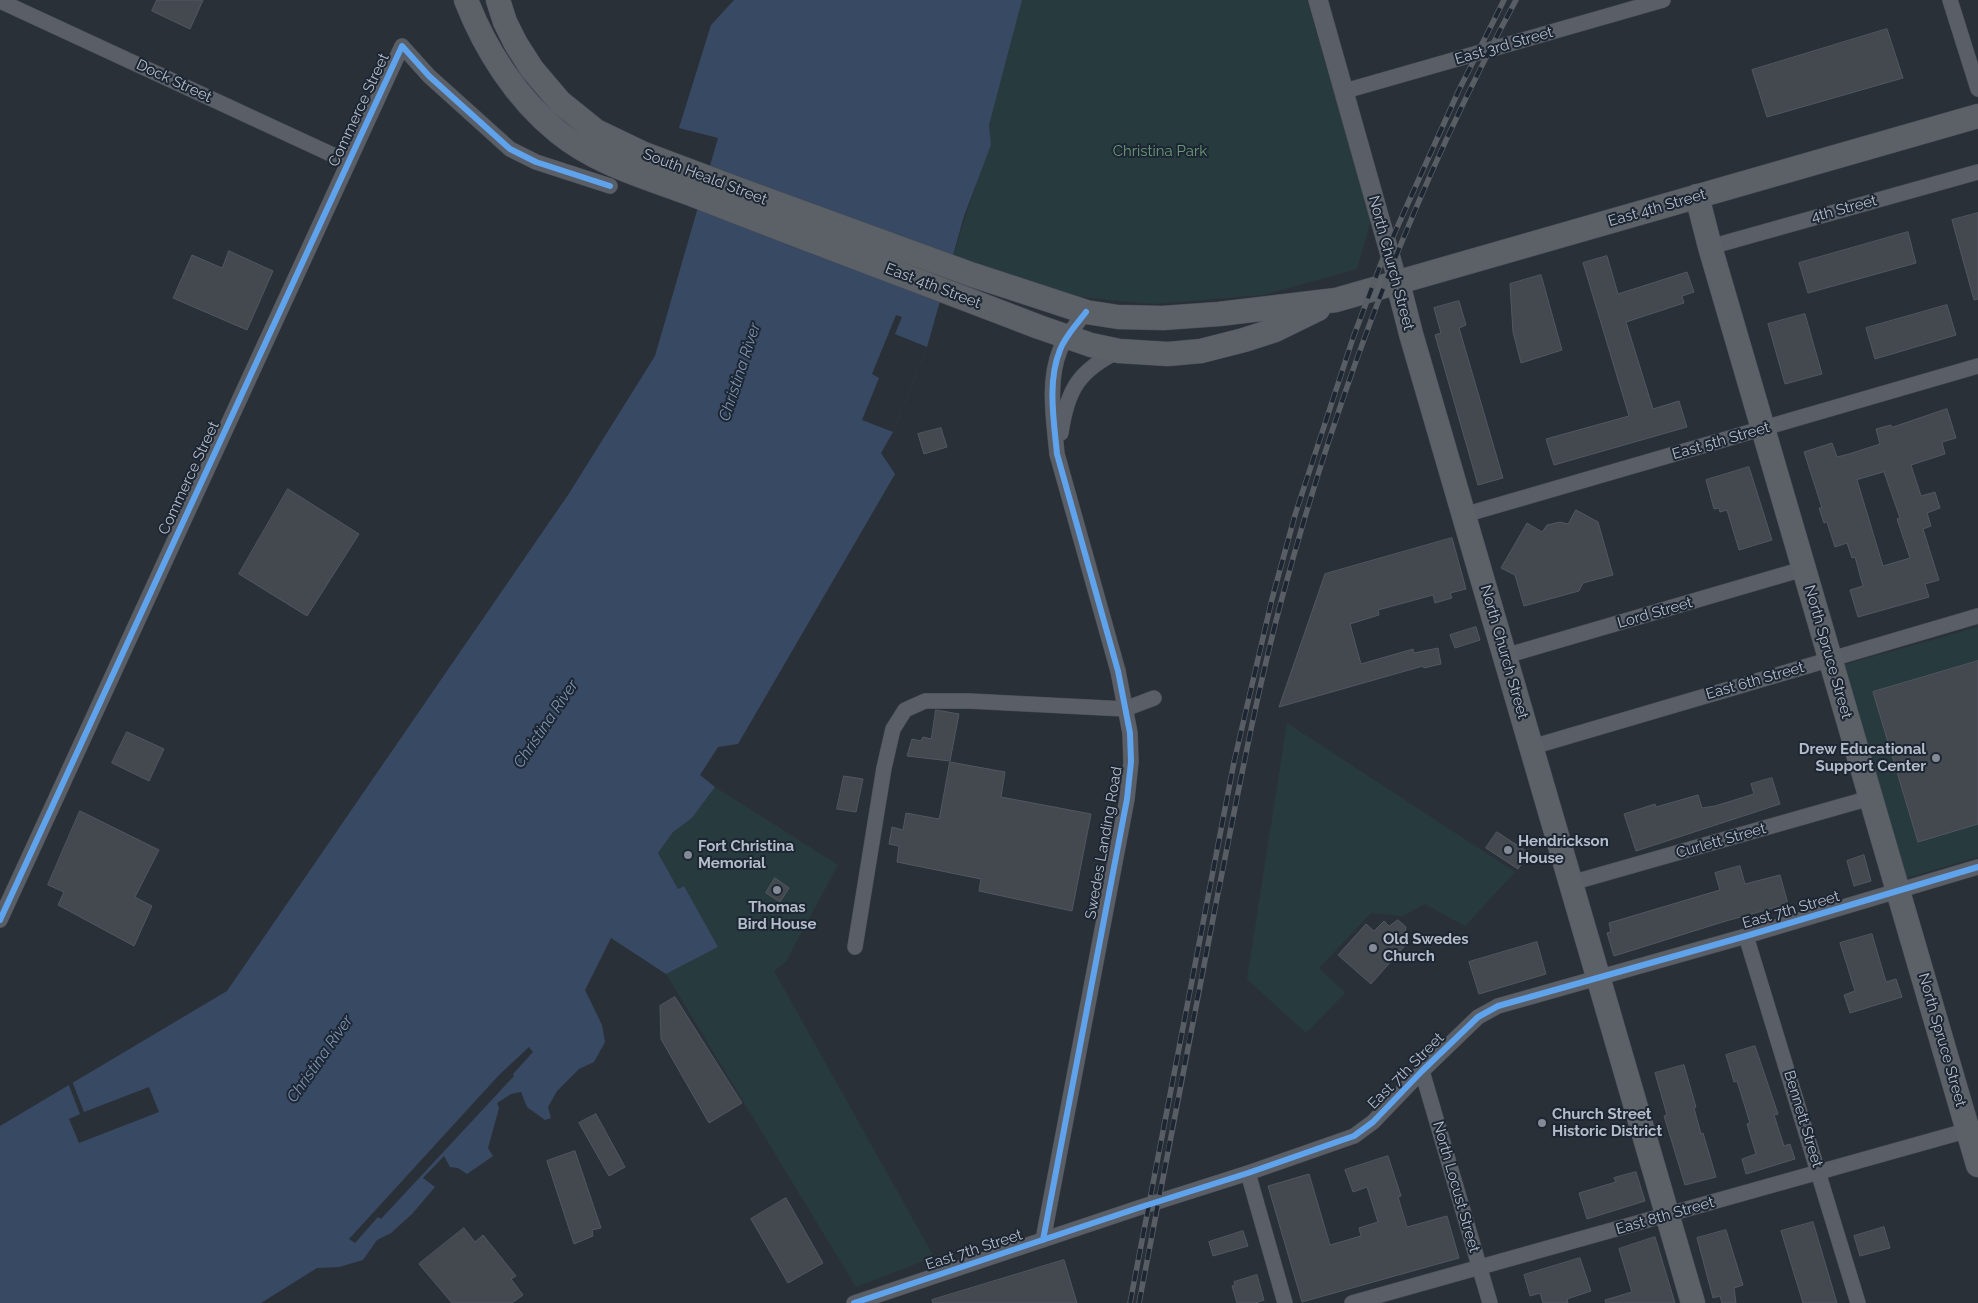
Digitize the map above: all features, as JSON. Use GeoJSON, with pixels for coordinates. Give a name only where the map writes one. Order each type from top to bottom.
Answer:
{"type":"FeatureCollection","features":[{"type":"Feature","properties":{"kind":"main road","name":"East 4th Street"},"geometry":{"type":"LineString","coordinates":[[466,0],[477,27],[497,62],[515,87],[545,121],[559,133],[596,157],[626,171],[1067,337],[1118,351],[1168,354],[1201,351],[1275,330],[1336,300]]}},
{"type":"Feature","properties":{"kind":"main road","name":"South Heald Street"},"geometry":{"type":"LineString","coordinates":[[498,0],[505,22],[532,69],[560,102],[596,130],[644,154],[862,236],[973,274]]}},
{"type":"Feature","properties":{"kind":"main road","name":"East 4th Street"},"geometry":{"type":"LineString","coordinates":[[973,274],[1086,312],[1118,317],[1163,318],[1249,312],[1336,300],[1398,284],[1978,116]]}},
{"type":"Feature","properties":{"kind":"main road","name":"North Spruce Street"},"geometry":{"type":"LineString","coordinates":[[1697,196],[1710,247],[1870,798],[1973,1129],[1978,1165]]}},
{"type":"Feature","properties":{"kind":"main road","name":"North Church Street"},"geometry":{"type":"LineString","coordinates":[[1398,284],[1693,1303]]}},
{"type":"Feature","properties":{"kind":"street","name":"Dock Street"},"geometry":{"type":"LineString","coordinates":[[0,0],[348,162]]}},
{"type":"Feature","properties":{"kind":"street","name":"North Church Street"},"geometry":{"type":"LineString","coordinates":[[1318,0],[1398,284]]}},
{"type":"Feature","properties":{"kind":"street","name":"East 3rd Street"},"geometry":{"type":"LineString","coordinates":[[1345,91],[1663,0]]}},
{"type":"Feature","properties":{"kind":"street"},"geometry":{"type":"LineString","coordinates":[[1950,0],[1978,89]]}},
{"type":"Feature","properties":{"kind":"street","name":"Commerce Street"},"geometry":{"type":"LineString","coordinates":[[0,920],[402,46],[429,76],[510,149],[536,162],[610,186]]}},
{"type":"Feature","properties":{"kind":"street","name":"4th Street"},"geometry":{"type":"LineString","coordinates":[[1710,247],[1978,172]]}},
{"type":"Feature","properties":{"kind":"street","name":"Swedes Landing Road"},"geometry":{"type":"LineString","coordinates":[[1042,1240],[1127,799],[1131,762],[1130,733],[1118,671],[1057,454],[1052,404],[1054,378],[1060,350],[1067,337],[1086,312]]}},
{"type":"Feature","properties":{"kind":"street","name":"Swedes Landing Road"},"geometry":{"type":"LineString","coordinates":[[1057,454],[1068,397],[1085,374],[1106,357],[1118,351]]}},
{"type":"Feature","properties":{"kind":"street","name":"East 5th Street"},"geometry":{"type":"LineString","coordinates":[[1464,515],[1763,430],[1978,366]]}},
{"type":"Feature","properties":{"kind":"street","name":"Lord Street"},"geometry":{"type":"LineString","coordinates":[[1505,656],[1803,569]]}},
{"type":"Feature","properties":{"kind":"street","name":"East 6th Street"},"geometry":{"type":"LineString","coordinates":[[1532,747],[1978,616]]}},
{"type":"Feature","properties":{"kind":"street"},"geometry":{"type":"LineString","coordinates":[[855,947],[884,768],[893,728],[904,710],[925,701],[969,701],[1125,709],[1154,698]]}},
{"type":"Feature","properties":{"kind":"street","name":"Curlett Street"},"geometry":{"type":"LineString","coordinates":[[1571,883],[1870,798]]}},
{"type":"Feature","properties":{"kind":"street","name":"East 7th Street"},"geometry":{"type":"LineString","coordinates":[[854,1303],[1248,1173],[1354,1136],[1373,1122],[1422,1071],[1478,1017],[1487,1011],[1978,867]]}},
{"type":"Feature","properties":{"kind":"street","name":"Bennett Street"},"geometry":{"type":"LineString","coordinates":[[1746,936],[1858,1303]]}},
{"type":"Feature","properties":{"kind":"street","name":"North Locust Street"},"geometry":{"type":"LineString","coordinates":[[1422,1071],[1490,1303]]}},
{"type":"Feature","properties":{"kind":"street","name":"East 8th Street"},"geometry":{"type":"LineString","coordinates":[[1352,1303],[1973,1129]]}},
{"type":"Feature","properties":{"kind":"street"},"geometry":{"type":"LineString","coordinates":[[1248,1173],[1285,1303]]}},
{"type":"Feature","properties":{"kind":"green space","name":"Christina Park"},"geometry":{"type":"Polygon","coordinates":[[[1012,0],[1307,0],[1371,219],[1357,269],[1263,295],[1153,304],[1061,295],[953,255],[977,182],[1012,0]]]}},
{"type":"Feature","properties":{"kind":"green space"},"geometry":{"type":"Polygon","coordinates":[[[1978,627],[1978,857],[1903,879],[1840,666],[1978,627]]]}},
{"type":"Feature","properties":{"kind":"green space"},"geometry":{"type":"Polygon","coordinates":[[[1287,723],[1515,872],[1465,926],[1425,904],[1402,916],[1371,913],[1319,968],[1345,993],[1306,1033],[1247,979],[1287,723]]]}},
{"type":"Feature","properties":{"kind":"green space"},"geometry":{"type":"Polygon","coordinates":[[[715,787],[838,865],[786,961],[774,971],[934,1257],[856,1287],[666,974],[718,947],[683,886],[678,889],[658,853],[673,832],[692,818],[715,787]]]}},
{"type":"Feature","properties":{"kind":"water","name":"Christina River"},"geometry":{"type":"Polygon","coordinates":[[[734,0],[1022,0],[989,125],[991,145],[964,216],[927,347],[893,432],[881,453],[895,474],[738,744],[718,747],[700,775],[715,787],[692,818],[673,832],[658,853],[678,889],[684,886],[718,947],[666,974],[611,938],[585,990],[602,1025],[605,1042],[594,1062],[579,1069],[557,1091],[548,1107],[551,1118],[545,1120],[527,1107],[521,1092],[511,1094],[497,1103],[499,1108],[488,1148],[493,1156],[467,1174],[458,1168],[450,1167],[444,1156],[423,1178],[435,1187],[412,1214],[391,1233],[377,1240],[363,1260],[339,1267],[317,1268],[261,1303],[0,1303],[0,1126],[227,991],[568,495],[655,356],[718,138],[679,128],[711,25],[734,0]]]}},
{"type":"Feature","properties":{"kind":"pier"},"geometry":{"type":"Polygon","coordinates":[[[896,315],[902,317],[895,334],[927,347],[893,432],[862,420],[879,378],[872,374],[896,315]]]}},
{"type":"Feature","properties":{"kind":"pier"},"geometry":{"type":"Polygon","coordinates":[[[529,1047],[533,1052],[513,1074],[514,1076],[381,1219],[378,1217],[355,1243],[349,1239],[499,1075],[529,1047]]]}},
{"type":"Feature","properties":{"kind":"pier"},"geometry":{"type":"Polygon","coordinates":[[[72,1081],[84,1112],[149,1087],[159,1112],[79,1143],[69,1119],[80,1114],[68,1083],[72,1081]]]}},
{"type":"Feature","properties":{"kind":"building"},"geometry":{"type":"Polygon","coordinates":[[[157,0],[203,0],[190,29],[152,11],[157,0]]]}},
{"type":"Feature","properties":{"kind":"building"},"geometry":{"type":"Polygon","coordinates":[[[1887,29],[1903,78],[1767,117],[1752,70],[1887,29]]]}},
{"type":"Feature","properties":{"kind":"building"},"geometry":{"type":"Polygon","coordinates":[[[1978,213],[1978,299],[1974,300],[1952,220],[1978,213]]]}},
{"type":"Feature","properties":{"kind":"building"},"geometry":{"type":"Polygon","coordinates":[[[1908,232],[1916,263],[1808,293],[1799,263],[1908,232]]]}},
{"type":"Feature","properties":{"kind":"building"},"geometry":{"type":"Polygon","coordinates":[[[229,251],[273,271],[247,330],[173,298],[192,255],[222,268],[229,251]]]}},
{"type":"Feature","properties":{"kind":"building"},"geometry":{"type":"Polygon","coordinates":[[[1607,256],[1618,294],[1687,272],[1694,292],[1682,296],[1684,303],[1626,322],[1653,409],[1679,401],[1687,427],[1554,465],[1546,439],[1629,416],[1583,263],[1607,256]]]}},
{"type":"Feature","properties":{"kind":"building"},"geometry":{"type":"Polygon","coordinates":[[[1541,275],[1562,350],[1521,363],[1513,332],[1510,284],[1541,275]]]}},
{"type":"Feature","properties":{"kind":"building"},"geometry":{"type":"Polygon","coordinates":[[[1459,301],[1466,325],[1459,328],[1503,478],[1478,485],[1435,335],[1441,333],[1434,308],[1459,301]]]}},
{"type":"Feature","properties":{"kind":"building"},"geometry":{"type":"Polygon","coordinates":[[[1947,305],[1956,335],[1875,359],[1866,328],[1947,305]]]}},
{"type":"Feature","properties":{"kind":"building"},"geometry":{"type":"Polygon","coordinates":[[[1805,314],[1822,374],[1785,384],[1768,324],[1805,314]]]}},
{"type":"Feature","properties":{"kind":"building"},"geometry":{"type":"Polygon","coordinates":[[[1947,409],[1956,438],[1942,442],[1945,454],[1911,465],[1921,496],[1935,492],[1940,508],[1927,513],[1931,526],[1923,529],[1939,580],[1925,584],[1929,597],[1858,617],[1850,590],[1863,586],[1855,557],[1852,558],[1847,543],[1835,547],[1827,522],[1824,523],[1819,508],[1822,508],[1804,452],[1832,443],[1837,457],[1849,454],[1880,444],[1876,429],[1891,425],[1892,427],[1947,409]],[[1884,472],[1857,480],[1883,566],[1910,558],[1897,519],[1900,518],[1884,472]]]}},
{"type":"Feature","properties":{"kind":"building"},"geometry":{"type":"Polygon","coordinates":[[[941,428],[947,447],[924,454],[918,434],[941,428]]]}},
{"type":"Feature","properties":{"kind":"building"},"geometry":{"type":"Polygon","coordinates":[[[1749,467],[1772,540],[1739,550],[1727,510],[1720,512],[1719,508],[1714,509],[1706,480],[1749,467]]]}},
{"type":"Feature","properties":{"kind":"building"},"geometry":{"type":"Polygon","coordinates":[[[288,489],[359,534],[307,616],[239,574],[288,489]]]}},
{"type":"Feature","properties":{"kind":"building"},"geometry":{"type":"Polygon","coordinates":[[[1576,510],[1598,522],[1613,575],[1583,583],[1579,591],[1524,606],[1515,575],[1501,568],[1527,523],[1542,532],[1547,525],[1560,522],[1568,524],[1576,510]]]}},
{"type":"Feature","properties":{"kind":"building"},"geometry":{"type":"Polygon","coordinates":[[[1452,538],[1466,589],[1450,593],[1452,598],[1435,603],[1433,595],[1378,610],[1379,615],[1350,624],[1361,664],[1413,649],[1414,653],[1438,648],[1441,664],[1424,668],[1423,666],[1279,707],[1325,574],[1452,538]]]}},
{"type":"Feature","properties":{"kind":"building"},"geometry":{"type":"Polygon","coordinates":[[[1476,627],[1480,640],[1455,648],[1450,635],[1476,627]]]}},
{"type":"Feature","properties":{"kind":"building","name":"Drew Educational Support Center"},"geometry":{"type":"Polygon","coordinates":[[[1978,661],[1978,824],[1918,842],[1873,692],[1978,661]]]}},
{"type":"Feature","properties":{"kind":"building"},"geometry":{"type":"Polygon","coordinates":[[[936,710],[959,714],[950,761],[907,756],[912,739],[921,741],[923,737],[931,739],[936,710]]]}},
{"type":"Feature","properties":{"kind":"building"},"geometry":{"type":"Polygon","coordinates":[[[127,732],[164,749],[149,781],[112,763],[127,732]]]}},
{"type":"Feature","properties":{"kind":"building"},"geometry":{"type":"Polygon","coordinates":[[[950,762],[1005,772],[1001,797],[1091,814],[1072,911],[979,891],[981,879],[897,862],[899,846],[889,844],[892,827],[903,830],[906,813],[939,819],[950,762]]]}},
{"type":"Feature","properties":{"kind":"building"},"geometry":{"type":"Polygon","coordinates":[[[844,776],[863,779],[856,812],[837,809],[844,776]]]}},
{"type":"Feature","properties":{"kind":"building"},"geometry":{"type":"Polygon","coordinates":[[[1772,778],[1780,804],[1636,851],[1624,814],[1655,804],[1656,807],[1698,795],[1702,808],[1715,806],[1754,794],[1751,784],[1772,778]]]}},
{"type":"Feature","properties":{"kind":"building"},"geometry":{"type":"Polygon","coordinates":[[[80,811],[159,850],[135,897],[152,906],[134,946],[58,905],[64,892],[48,885],[80,811]]]}},
{"type":"Feature","properties":{"kind":"building","name":"Hendrickson House"},"geometry":{"type":"Polygon","coordinates":[[[1497,832],[1529,853],[1518,869],[1486,848],[1497,832]]]}},
{"type":"Feature","properties":{"kind":"building"},"geometry":{"type":"Polygon","coordinates":[[[1864,855],[1871,881],[1854,886],[1847,861],[1864,855]]]}},
{"type":"Feature","properties":{"kind":"building"},"geometry":{"type":"Polygon","coordinates":[[[1740,866],[1745,884],[1780,875],[1788,904],[1614,956],[1607,933],[1611,932],[1609,923],[1720,890],[1715,873],[1740,866]]]}},
{"type":"Feature","properties":{"kind":"building","name":"Thomas Bird House"},"geometry":{"type":"Polygon","coordinates":[[[775,878],[789,888],[780,902],[766,893],[775,878]]]}},
{"type":"Feature","properties":{"kind":"building","name":"Old Swedes Church"},"geometry":{"type":"Polygon","coordinates":[[[1398,920],[1406,927],[1404,937],[1408,942],[1371,984],[1338,955],[1366,924],[1374,931],[1384,921],[1389,926],[1398,920]]]}},
{"type":"Feature","properties":{"kind":"building"},"geometry":{"type":"Polygon","coordinates":[[[1872,934],[1886,982],[1896,979],[1902,997],[1850,1013],[1844,995],[1855,991],[1840,943],[1872,934]]]}},
{"type":"Feature","properties":{"kind":"building"},"geometry":{"type":"Polygon","coordinates":[[[1537,942],[1546,974],[1479,994],[1469,962],[1537,942]]]}},
{"type":"Feature","properties":{"kind":"building"},"geometry":{"type":"Polygon","coordinates":[[[675,997],[742,1103],[709,1123],[661,1039],[660,1006],[675,997]]]}},
{"type":"Feature","properties":{"kind":"building"},"geometry":{"type":"Polygon","coordinates":[[[1755,1046],[1778,1114],[1774,1115],[1784,1146],[1790,1144],[1795,1159],[1746,1174],[1742,1159],[1756,1154],[1747,1124],[1750,1123],[1737,1081],[1734,1082],[1726,1055],[1755,1046]]]}},
{"type":"Feature","properties":{"kind":"building"},"geometry":{"type":"Polygon","coordinates":[[[1684,1065],[1696,1107],[1694,1108],[1701,1134],[1703,1133],[1716,1177],[1685,1185],[1664,1116],[1667,1115],[1655,1073],[1684,1065]]]}},
{"type":"Feature","properties":{"kind":"building"},"geometry":{"type":"Polygon","coordinates":[[[596,1114],[625,1167],[609,1176],[579,1123],[596,1114]]]}},
{"type":"Feature","properties":{"kind":"building"},"geometry":{"type":"Polygon","coordinates":[[[575,1151],[601,1228],[592,1230],[593,1236],[574,1244],[547,1161],[575,1151]]]}},
{"type":"Feature","properties":{"kind":"building"},"geometry":{"type":"Polygon","coordinates":[[[1388,1156],[1401,1196],[1398,1197],[1407,1227],[1447,1216],[1459,1258],[1302,1302],[1268,1186],[1309,1174],[1330,1245],[1361,1236],[1359,1228],[1378,1222],[1367,1187],[1353,1192],[1345,1170],[1388,1156]]]}},
{"type":"Feature","properties":{"kind":"building"},"geometry":{"type":"Polygon","coordinates":[[[1636,1172],[1645,1201],[1587,1219],[1579,1193],[1616,1182],[1614,1178],[1636,1172]]]}},
{"type":"Feature","properties":{"kind":"building"},"geometry":{"type":"Polygon","coordinates":[[[786,1198],[823,1263],[788,1283],[751,1219],[786,1198]]]}},
{"type":"Feature","properties":{"kind":"building"},"geometry":{"type":"Polygon","coordinates":[[[1813,1222],[1837,1303],[1803,1303],[1781,1231],[1813,1222]]]}},
{"type":"Feature","properties":{"kind":"building"},"geometry":{"type":"Polygon","coordinates":[[[1884,1227],[1890,1248],[1860,1256],[1854,1236],[1884,1227]]]}},
{"type":"Feature","properties":{"kind":"building"},"geometry":{"type":"Polygon","coordinates":[[[464,1228],[475,1242],[483,1235],[516,1276],[511,1279],[523,1295],[512,1303],[452,1303],[419,1264],[464,1228]]]}},
{"type":"Feature","properties":{"kind":"building"},"geometry":{"type":"Polygon","coordinates":[[[1726,1230],[1743,1285],[1734,1288],[1736,1303],[1722,1303],[1720,1296],[1713,1298],[1697,1238],[1726,1230]]]}},
{"type":"Feature","properties":{"kind":"building"},"geometry":{"type":"Polygon","coordinates":[[[1243,1231],[1248,1246],[1213,1256],[1209,1242],[1243,1231]]]}},
{"type":"Feature","properties":{"kind":"building"},"geometry":{"type":"Polygon","coordinates":[[[1655,1237],[1675,1303],[1606,1303],[1605,1300],[1632,1292],[1619,1249],[1655,1237]]]}},
{"type":"Feature","properties":{"kind":"building"},"geometry":{"type":"Polygon","coordinates":[[[1580,1258],[1591,1291],[1567,1299],[1568,1303],[1543,1303],[1540,1293],[1530,1296],[1524,1275],[1580,1258]]]}},
{"type":"Feature","properties":{"kind":"building"},"geometry":{"type":"Polygon","coordinates":[[[1064,1260],[1077,1303],[933,1303],[932,1300],[1064,1260]]]}},
{"type":"Feature","properties":{"kind":"building"},"geometry":{"type":"Polygon","coordinates":[[[1257,1275],[1264,1300],[1255,1303],[1237,1303],[1232,1286],[1235,1285],[1234,1282],[1257,1275]]]}},
{"type":"Feature","properties":{"kind":"railway"},"geometry":{"type":"LineString","coordinates":[[1130,1303],[1234,762],[1272,599],[1295,515],[1353,338],[1382,261],[1459,90],[1504,0]]}},
{"type":"Feature","properties":{"kind":"railway"},"geometry":{"type":"LineString","coordinates":[[1139,1303],[1248,745],[1273,634],[1304,521],[1354,368],[1412,218],[1444,144],[1516,0]]}},
{"type":"Feature","properties":{"kind":"cycle path"},"geometry":{"type":"LineString","coordinates":[[0,920],[402,46],[429,76],[510,149],[536,162],[610,186]]}},
{"type":"Feature","properties":{"kind":"cycle path"},"geometry":{"type":"LineString","coordinates":[[1043,1240],[1127,799],[1131,762],[1130,733],[1118,671],[1057,454],[1054,428],[1052,402],[1056,362],[1065,340],[1086,312]]}},
{"type":"Feature","properties":{"kind":"cycle path"},"geometry":{"type":"LineString","coordinates":[[854,1303],[1248,1173],[1354,1136],[1373,1122],[1478,1017],[1498,1006],[1746,936],[1978,867]]}},
{"type":"Feature","properties":{"kind":"place","name":"Drew Educational Support Center"},"geometry":{"type":"Point","coordinates":[1936,758]}},
{"type":"Feature","properties":{"kind":"place","name":"Hendrickson House"},"geometry":{"type":"Point","coordinates":[1508,850]}},
{"type":"Feature","properties":{"kind":"place","name":"Fort Christina Memorial"},"geometry":{"type":"Point","coordinates":[688,855]}},
{"type":"Feature","properties":{"kind":"place","name":"Thomas Bird House"},"geometry":{"type":"Point","coordinates":[777,890]}},
{"type":"Feature","properties":{"kind":"place","name":"Old Swedes Church"},"geometry":{"type":"Point","coordinates":[1373,948]}},
{"type":"Feature","properties":{"kind":"place","name":"Church Street Historic District"},"geometry":{"type":"Point","coordinates":[1542,1123]}}]}
